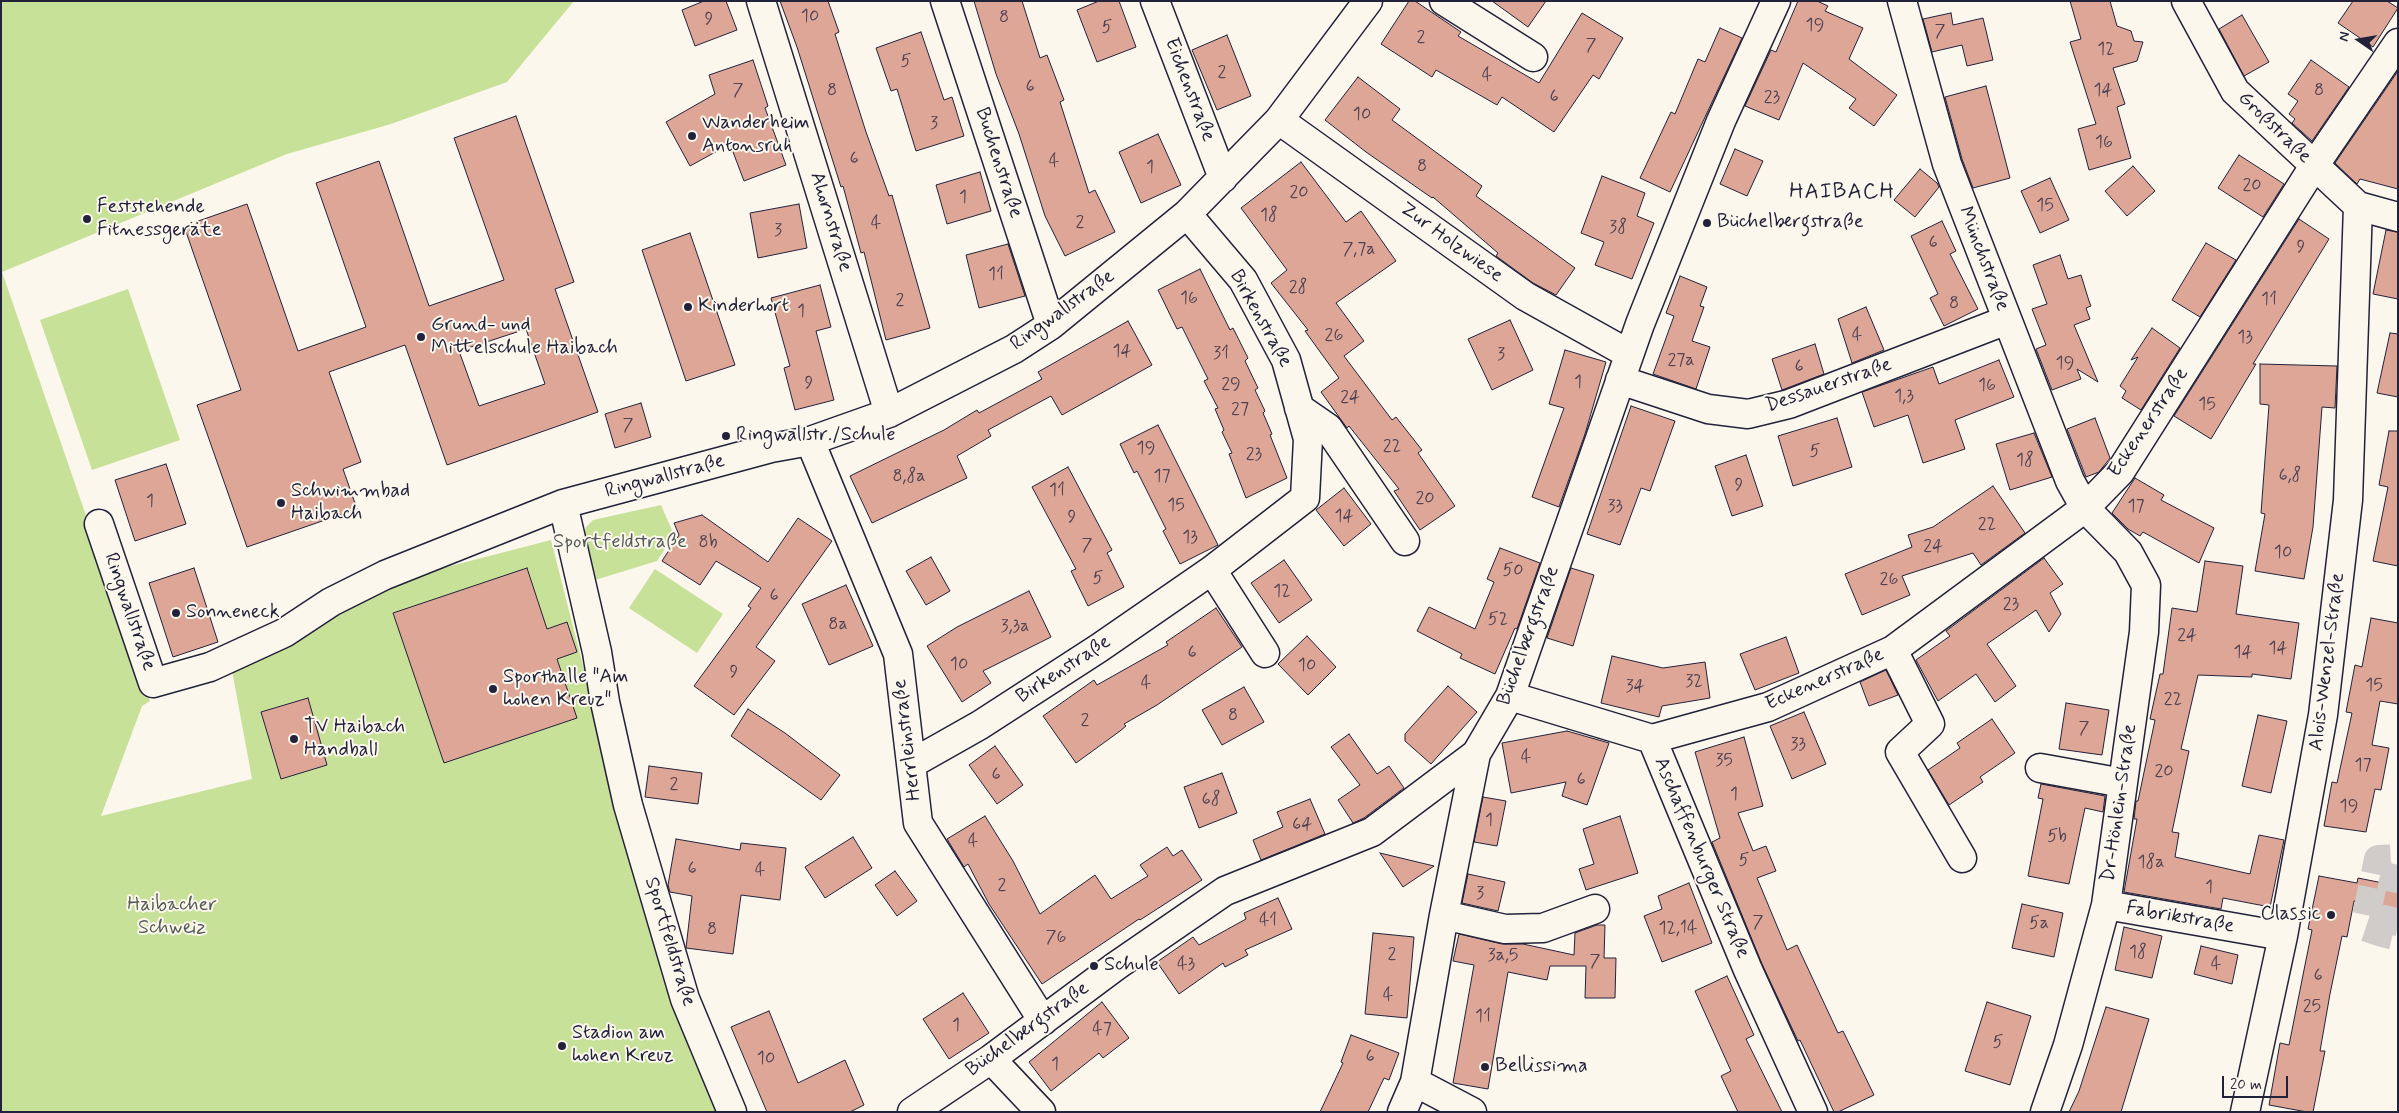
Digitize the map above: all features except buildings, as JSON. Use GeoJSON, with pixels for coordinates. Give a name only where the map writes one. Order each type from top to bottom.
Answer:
{"type":"FeatureCollection","features":[{"type":"Feature","properties":{"kind":"street","name":"Ahornstraße"},"geometry":{"type":"LineString","coordinates":[[761,1],[888,414]]}},
{"type":"Feature","properties":{"kind":"street","name":"Buchenstraße"},"geometry":{"type":"LineString","coordinates":[[945,1],[1051,325]]}},
{"type":"Feature","properties":{"kind":"street","name":"Eichenstraße"},"geometry":{"type":"LineString","coordinates":[[1155,1],[1223,178]]}},
{"type":"Feature","properties":{"kind":"street"},"geometry":{"type":"LineString","coordinates":[[1444,1],[1533,57]]}},
{"type":"Feature","properties":{"kind":"street","name":"Büchelbergstraße"},"geometry":{"type":"LineString","coordinates":[[912,1112],[991,1059],[1116,966],[1225,890],[1372,832],[1476,754],[1510,696],[1629,354],[1721,121],[1776,1]]}},
{"type":"Feature","properties":{"kind":"street","name":"Münchstraße"},"geometry":{"type":"LineString","coordinates":[[1902,1],[1947,164],[2070,481],[2084,508]]}},
{"type":"Feature","properties":{"kind":"street","name":"Großstraße"},"geometry":{"type":"LineString","coordinates":[[2186,1],[2235,91],[2358,206],[2398,217]]}},
{"type":"Feature","properties":{"kind":"street","name":"Ringwallstraße"},"geometry":{"type":"LineString","coordinates":[[99,524],[153,683],[210,668],[284,633],[330,602],[385,575],[563,504],[770,448],[810,441],[888,414],[1014,349],[1051,325],[1187,214],[1279,120],[1360,6]]}},
{"type":"Feature","properties":{"kind":"street","name":"Eckenerstraße"},"geometry":{"type":"LineString","coordinates":[[1652,739],[1768,707],[1893,650],[2084,508],[2120,472],[2314,166],[2398,43]]}},
{"type":"Feature","properties":{"kind":"street","name":"Zur Holzwiese"},"geometry":{"type":"LineString","coordinates":[[1279,120],[1525,296],[1629,354]]}},
{"type":"Feature","properties":{"kind":"street","name":"Alois-Wenzel-Straße"},"geometry":{"type":"LineString","coordinates":[[2245,1112],[2283,936],[2324,715],[2348,500],[2358,206]]}},
{"type":"Feature","properties":{"kind":"street","name":"Birkenstraße"},"geometry":{"type":"LineString","coordinates":[[911,764],[988,720],[1212,570],[1305,498],[1308,439],[1286,360],[1243,280],[1187,214]]}},
{"type":"Feature","properties":{"kind":"street","name":"Dessauerstraße"},"geometry":{"type":"LineString","coordinates":[[1620,380],[1708,409],[1748,414],[1789,404],[2007,320]]}},
{"type":"Feature","properties":{"kind":"street"},"geometry":{"type":"LineString","coordinates":[[1300,408],[1328,428],[1405,541]]}},
{"type":"Feature","properties":{"kind":"street","name":"Herrleinstraße"},"geometry":{"type":"LineString","coordinates":[[810,441],[898,654],[918,823],[1043,1021]]}},
{"type":"Feature","properties":{"kind":"street","name":"Sportfeldstraße"},"geometry":{"type":"LineString","coordinates":[[563,504],[598,652],[605,702],[628,805],[685,1000],[732,1112]]}},
{"type":"Feature","properties":{"kind":"street","name":"Dr-Hönlein-Straße"},"geometry":{"type":"LineString","coordinates":[[2045,1112],[2068,1045],[2106,905],[2144,632],[2146,585],[2128,552],[2084,508]]}},
{"type":"Feature","properties":{"kind":"street"},"geometry":{"type":"LineString","coordinates":[[1212,570],[1265,653]]}},
{"type":"Feature","properties":{"kind":"street"},"geometry":{"type":"LineString","coordinates":[[1893,650],[1930,724],[1900,752],[1962,858]]}},
{"type":"Feature","properties":{"kind":"street","name":"Aschaffenburger Straße"},"geometry":{"type":"LineString","coordinates":[[1510,696],[1652,739],[1748,970],[1813,1112]]}},
{"type":"Feature","properties":{"kind":"street"},"geometry":{"type":"LineString","coordinates":[[1402,1112],[1415,1082],[1444,915],[1476,754]]}},
{"type":"Feature","properties":{"kind":"street"},"geometry":{"type":"LineString","coordinates":[[2040,768],[2123,783]]}},
{"type":"Feature","properties":{"kind":"street","name":"Fabrikstraße"},"geometry":{"type":"LineString","coordinates":[[2106,905],[2283,936]]}},
{"type":"Feature","properties":{"kind":"street"},"geometry":{"type":"LineString","coordinates":[[1444,915],[1505,929],[1543,928],[1595,909]]}},
{"type":"Feature","properties":{"kind":"street"},"geometry":{"type":"LineString","coordinates":[[991,1059],[1041,1112]]}},
{"type":"Feature","properties":{"kind":"street"},"geometry":{"type":"LineString","coordinates":[[1415,1082],[1472,1112]]}},
{"type":"Feature","properties":{"kind":"green space","name":"Haibacher Schweiz"},"geometry":{"type":"Polygon","coordinates":[[[1,1],[574,1],[507,82],[391,124],[287,154],[2,272],[150,701],[142,706],[101,816],[252,779],[231,665],[408,577],[551,540],[649,925],[725,1112],[1,1112],[1,1]]]}},
{"type":"Feature","properties":{"kind":"green space"},"geometry":{"type":"Polygon","coordinates":[[[128,289],[180,440],[92,470],[40,320],[128,289]]]}},
{"type":"Feature","properties":{"kind":"green space","name":"Sportfeldstraße"},"geometry":{"type":"Polygon","coordinates":[[[661,505],[674,535],[657,561],[595,580],[584,535],[586,527],[593,520],[661,505]]]}},
{"type":"Feature","properties":{"kind":"green space"},"geometry":{"type":"Polygon","coordinates":[[[655,569],[723,614],[697,653],[629,608],[655,569]]]}},
{"type":"Feature","properties":{"kind":"tunnel"},"geometry":{"type":"LineString","coordinates":[[2382,933],[2398,858],[2378,859],[2364,927],[2382,933],[2398,937]]}},
{"type":"Feature","properties":{"kind":"place","name":"Wanderheim Antonsruh"},"geometry":{"type":"Point","coordinates":[692,136]}},
{"type":"Feature","properties":{"kind":"place","name":"Feststehende Fitnessgeräte"},"geometry":{"type":"Point","coordinates":[87,219]}},
{"type":"Feature","properties":{"kind":"place","name":"Büchelbergstraße"},"geometry":{"type":"Point","coordinates":[1707,223]}},
{"type":"Feature","properties":{"kind":"place","name":"Kinderhort"},"geometry":{"type":"Point","coordinates":[688,307]}},
{"type":"Feature","properties":{"kind":"place","name":"Grund- und Mittelschule Haibach"},"geometry":{"type":"Point","coordinates":[421,337]}},
{"type":"Feature","properties":{"kind":"place","name":"Ringwallstr./Schule"},"geometry":{"type":"Point","coordinates":[726,436]}},
{"type":"Feature","properties":{"kind":"place","name":"Schwimmbad Haibach"},"geometry":{"type":"Point","coordinates":[281,503]}},
{"type":"Feature","properties":{"kind":"place","name":"Sonneneck"},"geometry":{"type":"Point","coordinates":[176,613]}},
{"type":"Feature","properties":{"kind":"place","name":"Sporthalle \"Am hohen Kreuz\""},"geometry":{"type":"Point","coordinates":[493,689]}},
{"type":"Feature","properties":{"kind":"place","name":"TV Haibach Handball"},"geometry":{"type":"Point","coordinates":[294,739]}},
{"type":"Feature","properties":{"kind":"place","name":"Classic"},"geometry":{"type":"Point","coordinates":[2331,915]}},
{"type":"Feature","properties":{"kind":"place","name":"Schule"},"geometry":{"type":"Point","coordinates":[1094,966]}},
{"type":"Feature","properties":{"kind":"place","name":"Stadion am hohen Kreuz"},"geometry":{"type":"Point","coordinates":[562,1046]}},
{"type":"Feature","properties":{"kind":"place","name":"Bellissima"},"geometry":{"type":"Point","coordinates":[1485,1067]}},
{"type":"Feature","properties":{"kind":"district","name":"HAIBACH"},"geometry":{"type":"Point","coordinates":[1842,193]}}]}
